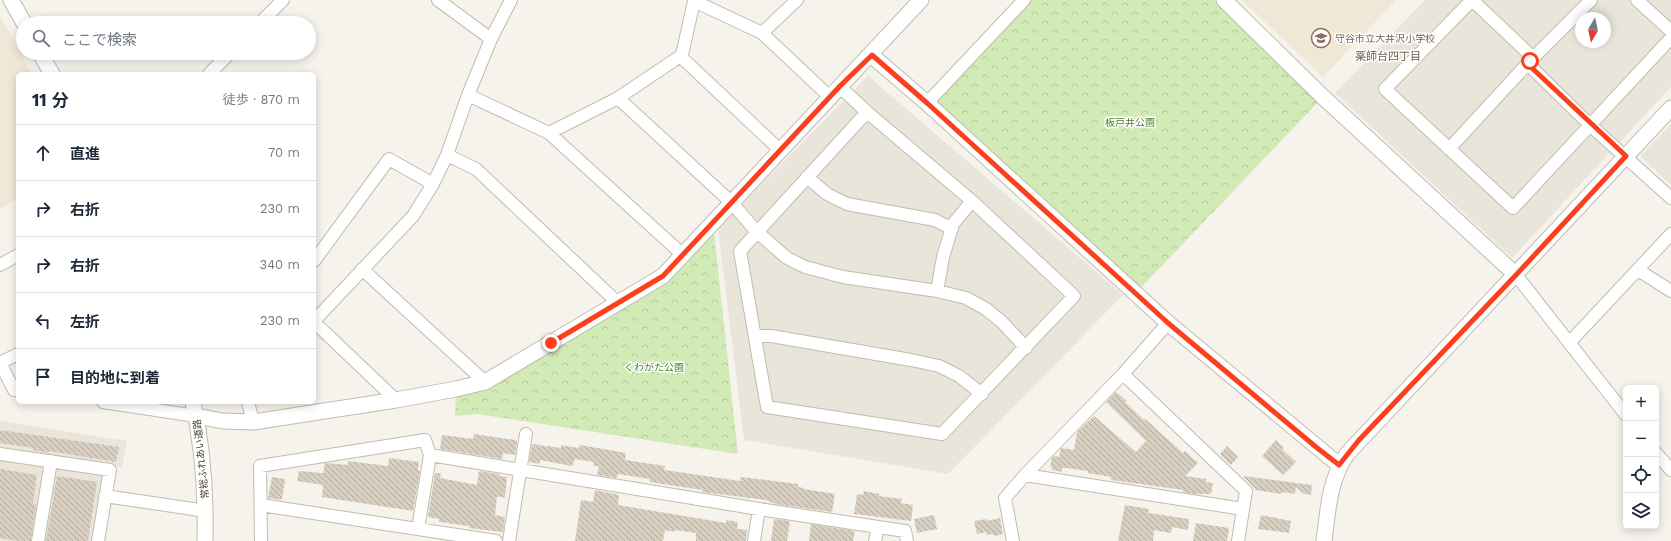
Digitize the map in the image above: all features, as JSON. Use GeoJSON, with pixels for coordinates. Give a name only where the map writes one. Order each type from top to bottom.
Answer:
{"type":"FeatureCollection","features":[{"type":"Feature","properties":{"kind":"street"},"geometry":{"type":"LineString","coordinates":[[12,0],[20,16]]}},
{"type":"Feature","properties":{"kind":"street"},"geometry":{"type":"LineString","coordinates":[[267,16],[283,0]]}},
{"type":"Feature","properties":{"kind":"street"},"geometry":{"type":"LineString","coordinates":[[438,0],[492,39]]}},
{"type":"Feature","properties":{"kind":"street"},"geometry":{"type":"LineString","coordinates":[[316,319],[413,216],[433,184],[447,155],[468,96],[492,39],[511,0]]}},
{"type":"Feature","properties":{"kind":"street"},"geometry":{"type":"LineString","coordinates":[[762,33],[797,0]]}},
{"type":"Feature","properties":{"kind":"street"},"geometry":{"type":"LineString","coordinates":[[136,404],[194,409],[223,421],[253,422],[396,400],[485,382],[663,276],[835,92],[872,55],[921,0]]}},
{"type":"Feature","properties":{"kind":"street"},"geometry":{"type":"LineString","coordinates":[[927,103],[1024,0]]}},
{"type":"Feature","properties":{"kind":"street"},"geometry":{"type":"LineString","coordinates":[[1224,0],[1323,97],[1516,275],[1623,411]]}},
{"type":"Feature","properties":{"kind":"street"},"geometry":{"type":"LineString","coordinates":[[1671,38],[1590,125],[1512,208],[1385,89],[1472,0],[1528,53],[1533,69],[1590,125],[1671,198]]}},
{"type":"Feature","properties":{"kind":"street"},"geometry":{"type":"LineString","coordinates":[[1449,149],[1530,61],[1591,0]]}},
{"type":"Feature","properties":{"kind":"street"},"geometry":{"type":"LineString","coordinates":[[1637,0],[1671,31]]}},
{"type":"Feature","properties":{"kind":"street"},"geometry":{"type":"LineString","coordinates":[[549,132],[618,98],[682,55],[694,1],[762,33],[835,92],[867,112],[972,201],[1074,296],[982,394],[942,434],[767,407],[740,251],[756,231],[867,112]]}},
{"type":"Feature","properties":{"kind":"street"},"geometry":{"type":"LineString","coordinates":[[872,55],[927,103],[1168,323],[1339,465]]}},
{"type":"Feature","properties":{"kind":"street"},"geometry":{"type":"LineString","coordinates":[[680,56],[781,151]]}},
{"type":"Feature","properties":{"kind":"street"},"geometry":{"type":"LineString","coordinates":[[44,60],[51,72]]}},
{"type":"Feature","properties":{"kind":"street"},"geometry":{"type":"LineString","coordinates":[[211,72],[223,60]]}},
{"type":"Feature","properties":{"kind":"street"},"geometry":{"type":"LineString","coordinates":[[468,96],[549,132],[682,255]]}},
{"type":"Feature","properties":{"kind":"street"},"geometry":{"type":"LineString","coordinates":[[618,98],[732,203],[756,231],[787,258],[805,267],[843,277],[937,291],[966,298],[986,309],[1002,322],[1026,348]]}},
{"type":"Feature","properties":{"kind":"street"},"geometry":{"type":"LineString","coordinates":[[1324,541],[1332,487],[1339,465],[1359,440],[1516,275],[1671,108]]}},
{"type":"Feature","properties":{"kind":"street"},"geometry":{"type":"LineString","coordinates":[[447,155],[476,169],[618,303]]}},
{"type":"Feature","properties":{"kind":"street"},"geometry":{"type":"LineString","coordinates":[[316,258],[389,159],[433,184]]}},
{"type":"Feature","properties":{"kind":"street"},"geometry":{"type":"LineString","coordinates":[[807,177],[827,194],[847,204],[935,220],[952,230]]}},
{"type":"Feature","properties":{"kind":"street"},"geometry":{"type":"LineString","coordinates":[[937,291],[943,257],[953,224],[972,201]]}},
{"type":"Feature","properties":{"kind":"street"},"geometry":{"type":"LineString","coordinates":[[1569,343],[1671,234]]}},
{"type":"Feature","properties":{"kind":"street"},"geometry":{"type":"LineString","coordinates":[[0,265],[16,257]]}},
{"type":"Feature","properties":{"kind":"street"},"geometry":{"type":"LineString","coordinates":[[362,269],[485,382]]}},
{"type":"Feature","properties":{"kind":"street"},"geometry":{"type":"LineString","coordinates":[[1638,270],[1671,291]]}},
{"type":"Feature","properties":{"kind":"street"},"geometry":{"type":"LineString","coordinates":[[316,323],[396,400]]}},
{"type":"Feature","properties":{"kind":"street"},"geometry":{"type":"LineString","coordinates":[[1013,541],[1005,498],[1168,323]]}},
{"type":"Feature","properties":{"kind":"street"},"geometry":{"type":"LineString","coordinates":[[755,336],[772,336],[939,366],[959,376],[982,394]]}},
{"type":"Feature","properties":{"kind":"street"},"geometry":{"type":"LineString","coordinates":[[16,355],[0,363],[14,390],[16,390]]}},
{"type":"Feature","properties":{"kind":"street"},"geometry":{"type":"LineString","coordinates":[[1122,374],[1246,491],[1238,541]]}},
{"type":"Feature","properties":{"kind":"street"},"geometry":{"type":"LineString","coordinates":[[248,404],[253,422]]}},
{"type":"Feature","properties":{"kind":"street","name":"常総ふれあい道路"},"geometry":{"type":"LineString","coordinates":[[194,409],[203,465],[206,511],[205,541]]}},
{"type":"Feature","properties":{"kind":"street"},"geometry":{"type":"LineString","coordinates":[[510,541],[526,434]]}},
{"type":"Feature","properties":{"kind":"street"},"geometry":{"type":"LineString","coordinates":[[261,541],[260,466],[424,440],[430,456],[418,529]]}},
{"type":"Feature","properties":{"kind":"street"},"geometry":{"type":"LineString","coordinates":[[0,454],[110,470],[98,541]]}},
{"type":"Feature","properties":{"kind":"street"},"geometry":{"type":"LineString","coordinates":[[430,456],[521,469],[759,509],[905,531],[907,541]]}},
{"type":"Feature","properties":{"kind":"street"},"geometry":{"type":"LineString","coordinates":[[1659,456],[1671,470]]}},
{"type":"Feature","properties":{"kind":"street"},"geometry":{"type":"LineString","coordinates":[[38,541],[51,461]]}},
{"type":"Feature","properties":{"kind":"street"},"geometry":{"type":"LineString","coordinates":[[1025,475],[1243,509]]}},
{"type":"Feature","properties":{"kind":"street"},"geometry":{"type":"LineString","coordinates":[[105,496],[206,511]]}},
{"type":"Feature","properties":{"kind":"street"},"geometry":{"type":"LineString","coordinates":[[260,505],[496,541]]}},
{"type":"Feature","properties":{"kind":"street"},"geometry":{"type":"LineString","coordinates":[[754,541],[759,509]]}},
{"type":"Feature","properties":{"kind":"street"},"geometry":{"type":"LineString","coordinates":[[875,541],[878,527]]}},
{"type":"Feature","properties":{"kind":"shaded area","name":"守谷市立大井沢小学校"},"geometry":{"type":"Polygon","coordinates":[[[1242,0],[1396,0],[1323,77],[1242,0]]]}},
{"type":"Feature","properties":{"kind":"shaded area"},"geometry":{"type":"Polygon","coordinates":[[[1425,0],[1671,0],[1671,87],[1512,258],[1335,93],[1425,0]]]}},
{"type":"Feature","properties":{"kind":"shaded area"},"geometry":{"type":"Polygon","coordinates":[[[0,15],[16,44],[16,60],[24,60],[31,72],[16,72],[16,199],[0,209],[0,15]]]}},
{"type":"Feature","properties":{"kind":"shaded area"},"geometry":{"type":"Polygon","coordinates":[[[868,76],[1123,295],[948,474],[744,440],[718,228],[868,76]]]}},
{"type":"Feature","properties":{"kind":"shaded area"},"geometry":{"type":"Polygon","coordinates":[[[1671,124],[1671,185],[1640,156],[1671,124]]]}},
{"type":"Feature","properties":{"kind":"shaded area"},"geometry":{"type":"Polygon","coordinates":[[[0,421],[127,441],[122,467],[0,448],[0,421]]]}},
{"type":"Feature","properties":{"kind":"shaded area"},"geometry":{"type":"Polygon","coordinates":[[[0,460],[100,474],[103,479],[92,541],[0,541],[0,460]]]}},
{"type":"Feature","properties":{"kind":"green space","name":"板戸井公園"},"geometry":{"type":"Polygon","coordinates":[[[1024,0],[1224,0],[1323,97],[1136,293],[927,103],[1024,0]]]}},
{"type":"Feature","properties":{"kind":"green space","name":"くわがた公園"},"geometry":{"type":"Polygon","coordinates":[[[713,223],[738,454],[477,414],[455,416],[456,389],[485,382],[663,276],[713,223]]]}},
{"type":"Feature","properties":{"kind":"building"},"geometry":{"type":"Polygon","coordinates":[[[1116,392],[1127,401],[1125,402],[1144,420],[1145,419],[1183,453],[1185,451],[1198,463],[1185,476],[1206,479],[1206,482],[1213,483],[1211,494],[1193,494],[1183,492],[1183,490],[1111,480],[1111,477],[1088,473],[1088,471],[1066,468],[1062,468],[1062,472],[1052,470],[1052,467],[1050,467],[1052,458],[1054,456],[1059,457],[1061,448],[1074,450],[1077,432],[1094,416],[1136,452],[1146,441],[1106,402],[1116,392]]]}},
{"type":"Feature","properties":{"kind":"building"},"geometry":{"type":"Polygon","coordinates":[[[0,430],[119,447],[116,462],[49,451],[49,453],[33,450],[33,448],[0,443],[0,430]]]}},
{"type":"Feature","properties":{"kind":"building"},"geometry":{"type":"Polygon","coordinates":[[[474,434],[516,440],[515,455],[503,453],[502,459],[440,449],[442,435],[473,439],[474,434]]]}},
{"type":"Feature","properties":{"kind":"building"},"geometry":{"type":"Polygon","coordinates":[[[1276,440],[1284,448],[1282,449],[1296,462],[1283,475],[1262,456],[1276,440]]]}},
{"type":"Feature","properties":{"kind":"building"},"geometry":{"type":"Polygon","coordinates":[[[532,444],[561,448],[561,445],[579,448],[580,445],[626,453],[625,460],[665,466],[664,470],[740,481],[741,477],[798,484],[798,487],[804,489],[835,494],[832,512],[776,504],[766,500],[702,492],[702,490],[650,482],[650,479],[618,474],[617,478],[597,475],[599,466],[593,466],[594,462],[575,459],[572,466],[540,460],[540,464],[529,462],[532,444]]]}},
{"type":"Feature","properties":{"kind":"building"},"geometry":{"type":"Polygon","coordinates":[[[1227,446],[1238,457],[1231,465],[1220,454],[1227,446]]]}},
{"type":"Feature","properties":{"kind":"building"},"geometry":{"type":"Polygon","coordinates":[[[389,458],[419,462],[418,470],[420,471],[413,511],[322,497],[323,485],[297,481],[299,471],[323,473],[325,463],[348,465],[348,461],[388,466],[389,458]]]}},
{"type":"Feature","properties":{"kind":"building"},"geometry":{"type":"Polygon","coordinates":[[[0,469],[37,475],[33,503],[36,504],[31,541],[17,541],[0,538],[0,469]]]}},
{"type":"Feature","properties":{"kind":"building"},"geometry":{"type":"Polygon","coordinates":[[[479,471],[499,474],[499,476],[507,477],[505,498],[497,496],[495,515],[505,517],[503,532],[469,528],[469,526],[439,522],[439,519],[428,517],[435,473],[441,473],[440,478],[477,485],[479,471]]]}},
{"type":"Feature","properties":{"kind":"building"},"geometry":{"type":"Polygon","coordinates":[[[57,476],[97,482],[88,541],[46,541],[57,476]]]}},
{"type":"Feature","properties":{"kind":"building"},"geometry":{"type":"Polygon","coordinates":[[[1243,476],[1312,485],[1311,495],[1304,494],[1296,487],[1295,494],[1282,492],[1282,494],[1256,490],[1243,476]]]}},
{"type":"Feature","properties":{"kind":"building"},"geometry":{"type":"Polygon","coordinates":[[[272,477],[285,479],[282,500],[268,498],[272,477]]]}},
{"type":"Feature","properties":{"kind":"building"},"geometry":{"type":"Polygon","coordinates":[[[595,490],[619,495],[618,505],[726,523],[726,520],[738,522],[737,529],[747,530],[746,541],[696,541],[696,533],[665,530],[663,541],[575,541],[581,500],[593,502],[595,490]]]}},
{"type":"Feature","properties":{"kind":"building"},"geometry":{"type":"Polygon","coordinates":[[[864,491],[879,494],[879,496],[902,499],[901,503],[913,505],[911,521],[854,514],[857,494],[863,495],[864,491]]]}},
{"type":"Feature","properties":{"kind":"building"},"geometry":{"type":"Polygon","coordinates":[[[1125,505],[1149,509],[1148,513],[1189,519],[1188,530],[1172,527],[1171,533],[1154,530],[1153,541],[1118,541],[1125,505]]]}},
{"type":"Feature","properties":{"kind":"building"},"geometry":{"type":"Polygon","coordinates":[[[934,515],[937,529],[917,533],[914,519],[934,515]]]}},
{"type":"Feature","properties":{"kind":"building"},"geometry":{"type":"Polygon","coordinates":[[[1261,515],[1291,521],[1289,533],[1258,529],[1261,515]]]}},
{"type":"Feature","properties":{"kind":"building"},"geometry":{"type":"Polygon","coordinates":[[[1000,518],[1003,534],[994,536],[993,534],[986,535],[986,532],[977,534],[974,521],[986,519],[987,521],[1000,518]]]}},
{"type":"Feature","properties":{"kind":"building"},"geometry":{"type":"Polygon","coordinates":[[[774,519],[790,521],[787,541],[771,541],[774,519]]]}},
{"type":"Feature","properties":{"kind":"building"},"geometry":{"type":"Polygon","coordinates":[[[1196,523],[1229,528],[1227,541],[1193,541],[1196,523]]]}},
{"type":"Feature","properties":{"kind":"building"},"geometry":{"type":"Polygon","coordinates":[[[811,524],[855,531],[853,541],[809,541],[811,524]]]}},
{"type":"Feature","properties":{"kind":"place","name":"守谷市立大井沢小学校"},"geometry":{"type":"Point","coordinates":[1321,38]}},
{"type":"Feature","properties":{"kind":"district","name":"薬師台四丁目"},"geometry":{"type":"Point","coordinates":[1388,56]}},
{"type":"Feature","properties":{"kind":"route"},"geometry":{"type":"LineString","coordinates":[[551,343],[663,276],[831,98],[840,86],[872,55],[927,103],[1168,323],[1339,465],[1359,440],[1516,275],[1626,156],[1590,125],[1533,69],[1530,61]]}}]}
